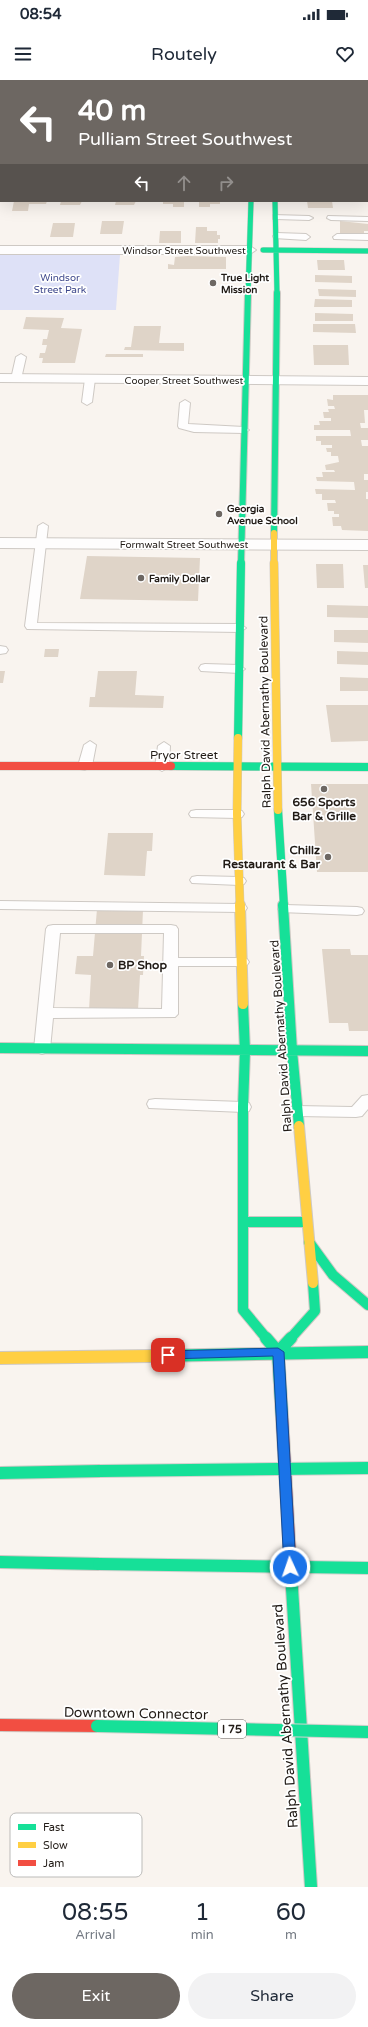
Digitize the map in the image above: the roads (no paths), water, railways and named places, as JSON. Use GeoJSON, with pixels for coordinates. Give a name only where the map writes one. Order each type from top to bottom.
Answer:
{"type":"FeatureCollection","features":[{"type":"Feature","properties":{"kind":"main road","name":"Ralph David Abernathy Boulevard"},"geometry":{"type":"LineString","coordinates":[[251,202],[241,544],[237,814],[245,1051],[242,1222],[243,1310],[278,1352],[298,1708],[311,1887]]}},
{"type":"Feature","properties":{"kind":"main road","name":"Ralph David Abernathy Boulevard"},"geometry":{"type":"LineString","coordinates":[[275,202],[277,250],[274,544],[277,768],[292,1051],[315,1311],[278,1352]]}},
{"type":"Feature","properties":{"kind":"main road","name":"Windsor Street Southwest"},"geometry":{"type":"LineString","coordinates":[[250,250],[368,251]]}},
{"type":"Feature","properties":{"kind":"main road","name":"Pryor Street"},"geometry":{"type":"LineString","coordinates":[[0,766],[277,768],[368,767]]}},
{"type":"Feature","properties":{"kind":"main road"},"geometry":{"type":"LineString","coordinates":[[0,1048],[368,1051]]}},
{"type":"Feature","properties":{"kind":"main road"},"geometry":{"type":"LineString","coordinates":[[242,1222],[307,1222]]}},
{"type":"Feature","properties":{"kind":"main road"},"geometry":{"type":"LineString","coordinates":[[309,1242],[333,1275],[368,1305]]}},
{"type":"Feature","properties":{"kind":"main road"},"geometry":{"type":"LineString","coordinates":[[0,1358],[278,1352],[368,1352]]}},
{"type":"Feature","properties":{"kind":"main road"},"geometry":{"type":"LineString","coordinates":[[0,1473],[368,1468]]}},
{"type":"Feature","properties":{"kind":"main road"},"geometry":{"type":"LineString","coordinates":[[0,1562],[368,1568]]}},
{"type":"Feature","properties":{"kind":"main road","name":"Downtown Connector"},"geometry":{"type":"LineString","coordinates":[[0,1725],[368,1732]]}},
{"type":"Feature","properties":{"kind":"street","name":"Windsor Street Southwest"},"geometry":{"type":"LineString","coordinates":[[0,250],[250,250]]}},
{"type":"Feature","properties":{"kind":"street","name":"Cooper Street Southwest"},"geometry":{"type":"LineString","coordinates":[[0,378],[368,381]]}},
{"type":"Feature","properties":{"kind":"street","name":"Formwalt Street Southwest"},"geometry":{"type":"LineString","coordinates":[[0,543],[368,545]]}},
{"type":"Feature","properties":{"kind":"lane"},"geometry":{"type":"LineString","coordinates":[[276,218],[309,218]]}},
{"type":"Feature","properties":{"kind":"lane"},"geometry":{"type":"LineString","coordinates":[[331,218],[368,219]]}},
{"type":"Feature","properties":{"kind":"lane"},"geometry":{"type":"LineString","coordinates":[[277,236],[306,237]]}},
{"type":"Feature","properties":{"kind":"lane"},"geometry":{"type":"LineString","coordinates":[[337,237],[368,237]]}},
{"type":"Feature","properties":{"kind":"lane"},"geometry":{"type":"LineString","coordinates":[[16,379],[21,357]]}},
{"type":"Feature","properties":{"kind":"lane"},"geometry":{"type":"LineString","coordinates":[[87,402],[90,379]]}},
{"type":"Feature","properties":{"kind":"lane"},"geometry":{"type":"LineString","coordinates":[[185,403],[183,426],[194,429],[244,430]]}},
{"type":"Feature","properties":{"kind":"lane"},"geometry":{"type":"LineString","coordinates":[[43,526],[31,626],[240,628]]}},
{"type":"Feature","properties":{"kind":"lane"},"geometry":{"type":"LineString","coordinates":[[206,668],[239,669]]}},
{"type":"Feature","properties":{"kind":"lane"},"geometry":{"type":"LineString","coordinates":[[85,766],[90,745]]}},
{"type":"Feature","properties":{"kind":"lane"},"geometry":{"type":"LineString","coordinates":[[162,767],[164,746]]}},
{"type":"Feature","properties":{"kind":"lane"},"geometry":{"type":"LineString","coordinates":[[196,814],[237,814]]}},
{"type":"Feature","properties":{"kind":"lane"},"geometry":{"type":"LineString","coordinates":[[197,880],[239,881]]}},
{"type":"Feature","properties":{"kind":"lane"},"geometry":{"type":"LineString","coordinates":[[0,905],[240,908]]}},
{"type":"Feature","properties":{"kind":"lane"},"geometry":{"type":"LineString","coordinates":[[284,909],[357,911]]}},
{"type":"Feature","properties":{"kind":"lane"},"geometry":{"type":"LineString","coordinates":[[42,1049],[53,929],[171,929],[170,1014],[46,1013]]}},
{"type":"Feature","properties":{"kind":"lane"},"geometry":{"type":"LineString","coordinates":[[171,962],[242,962]]}},
{"type":"Feature","properties":{"kind":"lane"},"geometry":{"type":"LineString","coordinates":[[297,1111],[356,1112],[368,1100]]}},
{"type":"Feature","properties":{"kind":"lane"},"geometry":{"type":"LineString","coordinates":[[155,1104],[243,1107]]}},
{"type":"Feature","properties":{"kind":"place","name":"True Light Mission"},"geometry":{"type":"Point","coordinates":[213,283]}},
{"type":"Feature","properties":{"kind":"place","name":"Georgia Avenue School"},"geometry":{"type":"Point","coordinates":[219,514]}},
{"type":"Feature","properties":{"kind":"place","name":"Family Dollar"},"geometry":{"type":"Point","coordinates":[141,578]}},
{"type":"Feature","properties":{"kind":"place","name":"656 Sports Bar & Grille"},"geometry":{"type":"Point","coordinates":[324,789]}},
{"type":"Feature","properties":{"kind":"place","name":"Chillz Restaurant & Bar"},"geometry":{"type":"Point","coordinates":[328,857]}},
{"type":"Feature","properties":{"kind":"place","name":"BP Shop"},"geometry":{"type":"Point","coordinates":[110,965]}},
{"type":"Feature","properties":{"kind":"park label","name":"Windsor Street Park"},"geometry":{"type":"Point","coordinates":[60,282]}}]}
